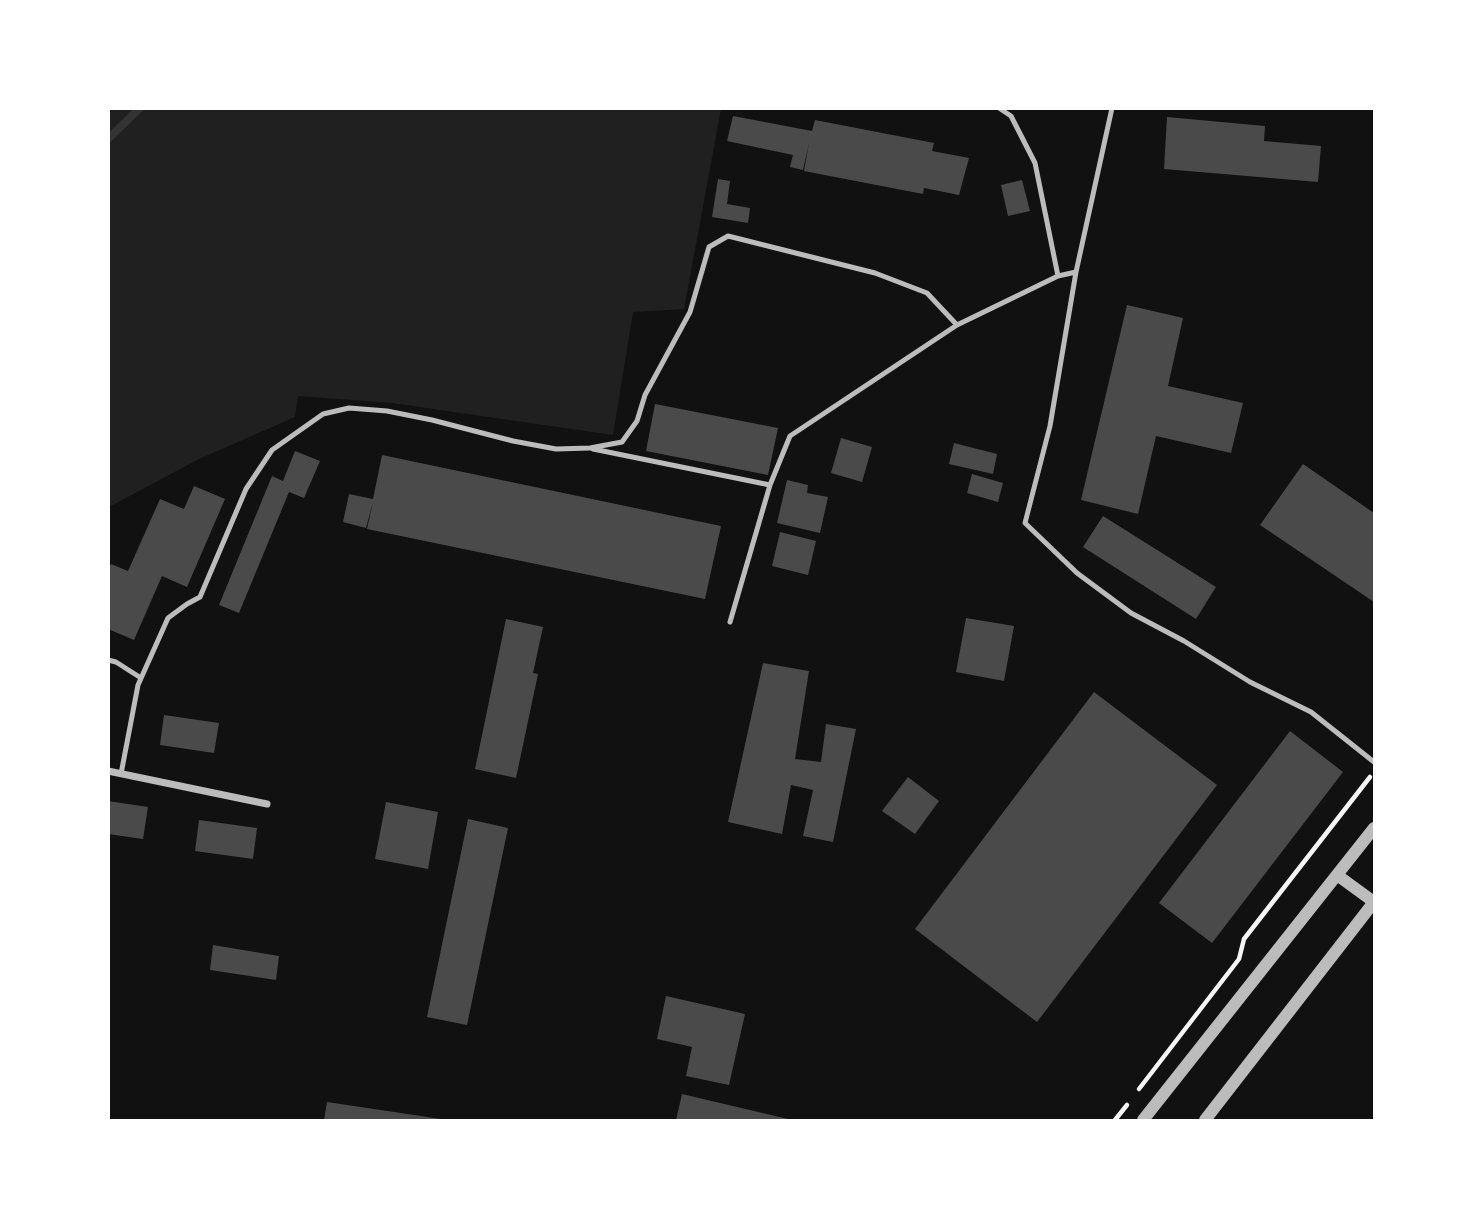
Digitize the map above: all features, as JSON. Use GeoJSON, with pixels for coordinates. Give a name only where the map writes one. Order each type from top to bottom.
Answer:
{"type":"FeatureCollection","features":[{"type":"Feature","properties":{"kind":"street"},"geometry":{"type":"LineString","coordinates":[[108,771],[267,804]]}},
{"type":"Feature","properties":{"kind":"street"},"geometry":{"type":"LineString","coordinates":[[1143,1121],[1374,828]]}},
{"type":"Feature","properties":{"kind":"street"},"geometry":{"type":"LineString","coordinates":[[1205,1121],[1374,902],[1337,875]]}},
{"type":"Feature","properties":{"kind":"lane"},"geometry":{"type":"LineString","coordinates":[[999,108],[1011,116],[1035,163],[1058,276]]}},
{"type":"Feature","properties":{"kind":"lane"},"geometry":{"type":"LineString","coordinates":[[1112,108],[1076,272],[1050,426],[1025,523],[1077,573],[1131,613],[1184,641],[1250,682],[1311,712],[1374,762]]}},
{"type":"Feature","properties":{"kind":"lane"},"geometry":{"type":"LineString","coordinates":[[121,774],[141,678],[169,618],[200,597],[246,489],[272,450],[323,414],[349,408],[387,411],[556,449],[590,448],[622,442],[637,421],[645,395],[690,312],[709,247],[729,236],[875,272],[927,293],[957,325]]}},
{"type":"Feature","properties":{"kind":"lane"},"geometry":{"type":"LineString","coordinates":[[730,622],[770,485],[790,436],[957,325],[1058,276],[1076,272]]}},
{"type":"Feature","properties":{"kind":"lane"},"geometry":{"type":"LineString","coordinates":[[590,448],[770,485]]}},
{"type":"Feature","properties":{"kind":"lane"},"geometry":{"type":"LineString","coordinates":[[108,660],[141,678]]}},
{"type":"Feature","properties":{"kind":"path"},"geometry":{"type":"LineString","coordinates":[[1139,1089],[1239,959],[1244,939],[1374,771]]}},
{"type":"Feature","properties":{"kind":"path"},"geometry":{"type":"LineString","coordinates":[[1115,1121],[1131,1100]]}},
{"type":"Feature","properties":{"kind":"shaded area"},"geometry":{"type":"Polygon","coordinates":[[[109,108],[721,109],[684,309],[633,312],[613,435],[392,403],[298,396],[295,417],[199,459],[109,507],[109,108]]]}},
{"type":"Feature","properties":{"kind":"building"},"geometry":{"type":"Polygon","coordinates":[[[733,116],[812,131],[815,120],[934,143],[932,151],[969,158],[959,195],[924,188],[923,194],[804,171],[809,143],[803,170],[790,167],[793,155],[727,141],[733,116]]]}},
{"type":"Feature","properties":{"kind":"building"},"geometry":{"type":"Polygon","coordinates":[[[1167,117],[1265,126],[1264,141],[1321,146],[1318,182],[1164,169],[1167,117]]]}},
{"type":"Feature","properties":{"kind":"building"},"geometry":{"type":"Polygon","coordinates":[[[718,179],[730,181],[727,204],[750,208],[748,223],[712,217],[718,179]]]}},
{"type":"Feature","properties":{"kind":"building"},"geometry":{"type":"Polygon","coordinates":[[[1022,180],[1030,211],[1008,216],[1001,185],[1022,180]]]}},
{"type":"Feature","properties":{"kind":"building"},"geometry":{"type":"Polygon","coordinates":[[[1127,305],[1183,318],[1168,386],[1243,403],[1231,453],[1156,436],[1138,514],[1081,500],[1127,305]]]}},
{"type":"Feature","properties":{"kind":"building"},"geometry":{"type":"Polygon","coordinates":[[[655,404],[778,428],[768,475],[646,451],[655,404]]]}},
{"type":"Feature","properties":{"kind":"building"},"geometry":{"type":"Polygon","coordinates":[[[841,438],[872,447],[862,482],[831,473],[841,438]]]}},
{"type":"Feature","properties":{"kind":"building"},"geometry":{"type":"Polygon","coordinates":[[[954,443],[997,454],[993,474],[949,464],[954,443]]]}},
{"type":"Feature","properties":{"kind":"building"},"geometry":{"type":"Polygon","coordinates":[[[295,451],[320,461],[304,498],[289,492],[239,613],[219,605],[272,476],[283,481],[295,451]]]}},
{"type":"Feature","properties":{"kind":"building"},"geometry":{"type":"Polygon","coordinates":[[[382,455],[721,526],[705,599],[367,529],[373,502],[366,528],[343,522],[349,494],[373,499],[382,455]]]}},
{"type":"Feature","properties":{"kind":"building"},"geometry":{"type":"Polygon","coordinates":[[[1303,464],[1374,513],[1374,602],[1260,525],[1303,464]]]}},
{"type":"Feature","properties":{"kind":"building"},"geometry":{"type":"Polygon","coordinates":[[[972,474],[1003,483],[998,502],[967,493],[972,474]]]}},
{"type":"Feature","properties":{"kind":"building"},"geometry":{"type":"Polygon","coordinates":[[[787,480],[808,485],[807,493],[828,497],[820,533],[777,523],[787,480]]]}},
{"type":"Feature","properties":{"kind":"building"},"geometry":{"type":"Polygon","coordinates":[[[194,486],[225,499],[187,587],[162,576],[134,640],[108,629],[108,570],[111,564],[128,571],[160,499],[184,509],[194,486]]]}},
{"type":"Feature","properties":{"kind":"building"},"geometry":{"type":"Polygon","coordinates":[[[1103,516],[1216,587],[1196,619],[1083,547],[1103,516]]]}},
{"type":"Feature","properties":{"kind":"building"},"geometry":{"type":"Polygon","coordinates":[[[780,532],[816,541],[808,575],[772,566],[780,532]]]}},
{"type":"Feature","properties":{"kind":"building"},"geometry":{"type":"Polygon","coordinates":[[[966,618],[1014,626],[1004,681],[956,672],[966,618]]]}},
{"type":"Feature","properties":{"kind":"building"},"geometry":{"type":"Polygon","coordinates":[[[506,619],[543,627],[533,673],[538,674],[516,778],[475,769],[506,619]]]}},
{"type":"Feature","properties":{"kind":"building"},"geometry":{"type":"Polygon","coordinates":[[[763,663],[809,671],[795,759],[821,762],[826,724],[856,729],[833,842],[803,836],[813,790],[791,785],[782,834],[728,822],[763,663]]]}},
{"type":"Feature","properties":{"kind":"building"},"geometry":{"type":"Polygon","coordinates":[[[1094,692],[1217,785],[1037,1022],[915,929],[1094,692]]]}},
{"type":"Feature","properties":{"kind":"building"},"geometry":{"type":"Polygon","coordinates":[[[164,715],[219,723],[214,753],[160,745],[164,715]]]}},
{"type":"Feature","properties":{"kind":"building"},"geometry":{"type":"Polygon","coordinates":[[[1290,731],[1343,772],[1212,943],[1159,903],[1290,731]]]}},
{"type":"Feature","properties":{"kind":"building"},"geometry":{"type":"Polygon","coordinates":[[[908,777],[939,801],[915,834],[882,811],[908,777]]]}},
{"type":"Feature","properties":{"kind":"building"},"geometry":{"type":"Polygon","coordinates":[[[108,801],[148,807],[143,839],[108,834],[108,801]]]}},
{"type":"Feature","properties":{"kind":"building"},"geometry":{"type":"Polygon","coordinates":[[[386,802],[438,812],[428,869],[375,859],[386,802]]]}},
{"type":"Feature","properties":{"kind":"building"},"geometry":{"type":"Polygon","coordinates":[[[468,819],[508,828],[467,1025],[427,1017],[468,819]]]}},
{"type":"Feature","properties":{"kind":"building"},"geometry":{"type":"Polygon","coordinates":[[[199,820],[257,828],[253,859],[195,851],[199,820]]]}},
{"type":"Feature","properties":{"kind":"building"},"geometry":{"type":"Polygon","coordinates":[[[213,945],[279,956],[276,980],[210,970],[213,945]]]}},
{"type":"Feature","properties":{"kind":"building"},"geometry":{"type":"Polygon","coordinates":[[[666,996],[745,1014],[729,1085],[686,1076],[692,1047],[657,1039],[666,996]]]}},
{"type":"Feature","properties":{"kind":"building"},"geometry":{"type":"Polygon","coordinates":[[[682,1094],[788,1119],[788,1120],[676,1120],[682,1094]]]}},
{"type":"Feature","properties":{"kind":"building"},"geometry":{"type":"Polygon","coordinates":[[[327,1102],[441,1119],[441,1120],[324,1120],[327,1102]]]}},
{"type":"Feature","properties":{"kind":"waterway"},"geometry":{"type":"LineString","coordinates":[[108,139],[140,108]]}}]}
